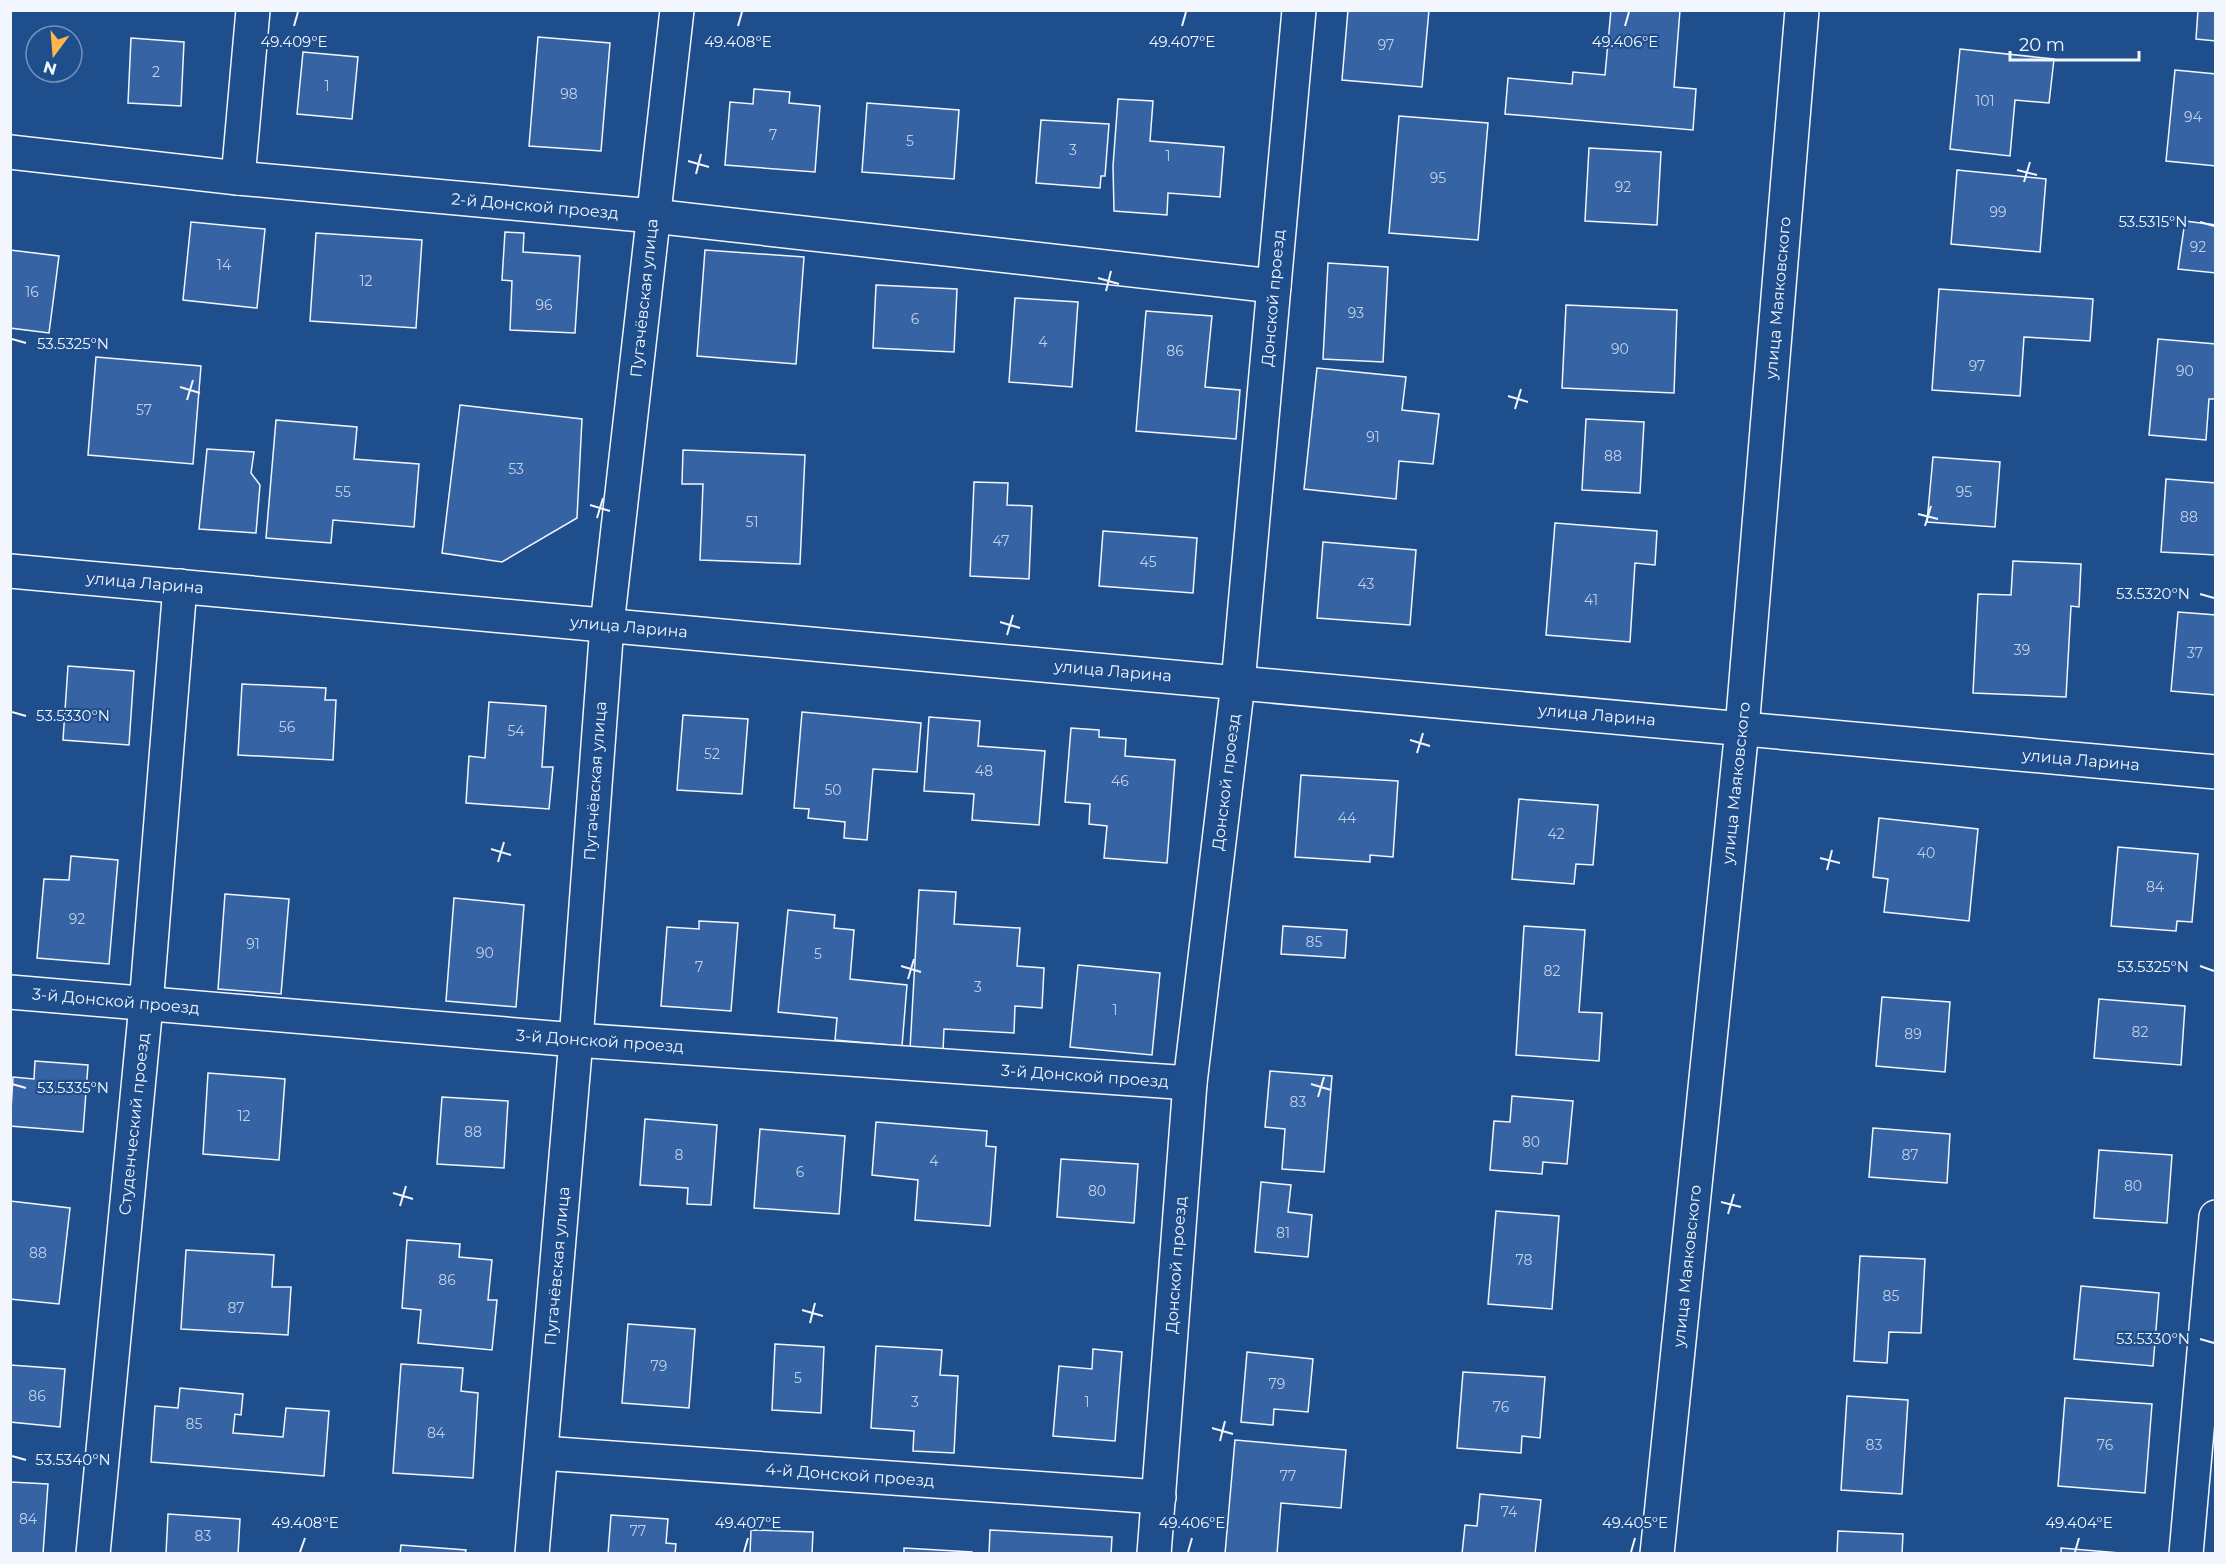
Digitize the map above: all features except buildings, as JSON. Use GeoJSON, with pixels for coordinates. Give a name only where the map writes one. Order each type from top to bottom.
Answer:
{"type":"FeatureCollection","features":[{"type":"Feature","properties":{"kind":"street"},"geometry":{"type":"LineString","coordinates":[[238,178],[253,10]]}},
{"type":"Feature","properties":{"kind":"street","name":"Пугачёвская улица"},"geometry":{"type":"LineString","coordinates":[[532,1554],[576,1040],[607,625],[677,10]]}},
{"type":"Feature","properties":{"kind":"street","name":"Донской проезд"},"geometry":{"type":"LineString","coordinates":[[1154,1554],[1190,1083],[1238,683],[1299,10]]}},
{"type":"Feature","properties":{"kind":"street","name":"улица Маяковского"},"geometry":{"type":"LineString","coordinates":[[1657,1554],[1742,729],[1802,10]]}},
{"type":"Feature","properties":{"kind":"street","name":"2-й Донской проезд"},"geometry":{"type":"LineString","coordinates":[[10,152],[238,178],[653,216],[1274,286]]}},
{"type":"Feature","properties":{"kind":"street","name":"улица Ларина"},"geometry":{"type":"LineString","coordinates":[[10,571],[2216,772]]}},
{"type":"Feature","properties":{"kind":"street","name":"Студенческий проезд"},"geometry":{"type":"LineString","coordinates":[[93,1554],[146,1005],[180,586]]}},
{"type":"Feature","properties":{"kind":"street","name":"3-й Донской проезд"},"geometry":{"type":"LineString","coordinates":[[10,992],[576,1040],[1190,1083]]}},
{"type":"Feature","properties":{"kind":"street"},"geometry":{"type":"LineString","coordinates":[[2186,1554],[2216,1217]]}},
{"type":"Feature","properties":{"kind":"street","name":"4-й Донской проезд"},"geometry":{"type":"LineString","coordinates":[[542,1453],[1159,1497]]}}]}
